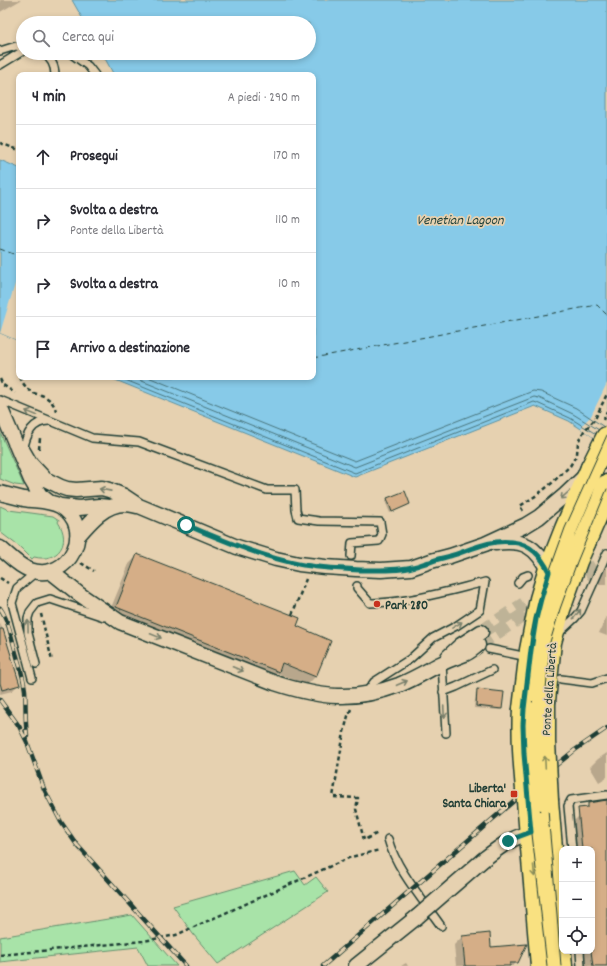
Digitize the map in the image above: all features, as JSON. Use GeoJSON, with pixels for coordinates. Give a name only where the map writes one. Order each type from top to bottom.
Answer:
{"type":"FeatureCollection","features":[{"type":"Feature","properties":{"kind":"main road","name":"Ponte della Libertà"},"geometry":{"type":"LineString","coordinates":[[561,966],[539,819],[524,754],[524,709],[530,659],[538,612],[549,572],[594,464],[607,438]]}},
{"type":"Feature","properties":{"kind":"main road","name":"Ponte della Libertà"},"geometry":{"type":"LineString","coordinates":[[542,966],[539,819],[544,742],[544,701],[550,642],[559,609],[576,561],[601,511],[607,486]]}},
{"type":"Feature","properties":{"kind":"main road"},"geometry":{"type":"LineString","coordinates":[[550,642],[554,610],[574,549],[572,540],[566,529]]}},
{"type":"Feature","properties":{"kind":"street"},"geometry":{"type":"LineString","coordinates":[[0,407],[19,447],[31,480],[40,495],[68,512],[74,521],[77,530],[76,548],[70,559],[60,567],[43,572]]}},
{"type":"Feature","properties":{"kind":"street"},"geometry":{"type":"LineString","coordinates":[[19,447],[30,463],[45,479],[53,484],[67,489],[76,490],[102,488],[124,496],[140,506],[250,551],[276,559],[325,568],[381,570],[411,568],[485,544],[528,519],[539,517],[560,499],[594,464]]}},
{"type":"Feature","properties":{"kind":"street"},"geometry":{"type":"LineString","coordinates":[[0,493],[24,499],[79,508],[99,506],[109,507],[124,504],[140,506]]}},
{"type":"Feature","properties":{"kind":"street"},"geometry":{"type":"LineString","coordinates":[[77,537],[95,517],[109,507]]}},
{"type":"Feature","properties":{"kind":"street"},"geometry":{"type":"LineString","coordinates":[[528,519],[548,516],[556,519],[566,529]]}},
{"type":"Feature","properties":{"kind":"street"},"geometry":{"type":"LineString","coordinates":[[485,544],[509,541],[527,546],[540,556],[549,572]]}},
{"type":"Feature","properties":{"kind":"street"},"geometry":{"type":"LineString","coordinates":[[0,548],[23,567],[43,572],[120,622],[298,691],[319,695],[337,696],[358,696],[377,692],[400,684],[442,663],[484,647]]}},
{"type":"Feature","properties":{"kind":"street"},"geometry":{"type":"LineString","coordinates":[[442,663],[461,645],[481,632]]}},
{"type":"Feature","properties":{"kind":"street"},"geometry":{"type":"LineString","coordinates":[[356,966],[417,917],[484,859],[508,841],[515,838],[539,819]]}},
{"type":"Feature","properties":{"kind":"lane"},"geometry":{"type":"LineString","coordinates":[[0,51],[16,46]]}},
{"type":"Feature","properties":{"kind":"lane"},"geometry":{"type":"LineString","coordinates":[[0,65],[16,55]]}},
{"type":"Feature","properties":{"kind":"lane"},"geometry":{"type":"LineString","coordinates":[[50,60],[55,72]]}},
{"type":"Feature","properties":{"kind":"lane"},"geometry":{"type":"LineString","coordinates":[[80,60],[88,66],[93,72]]}},
{"type":"Feature","properties":{"kind":"lane"},"geometry":{"type":"LineString","coordinates":[[0,400],[92,438],[139,442],[267,490],[295,490],[298,518],[319,521],[380,522],[382,534],[379,541],[352,543],[351,556]]}},
{"type":"Feature","properties":{"kind":"lane"},"geometry":{"type":"LineString","coordinates":[[19,447],[34,427],[44,421],[51,421]]}},
{"type":"Feature","properties":{"kind":"lane"},"geometry":{"type":"LineString","coordinates":[[550,642],[575,618],[581,610],[607,553]]}},
{"type":"Feature","properties":{"kind":"lane"},"geometry":{"type":"LineString","coordinates":[[32,678],[12,603],[17,588],[43,572]]}},
{"type":"Feature","properties":{"kind":"lane"},"geometry":{"type":"LineString","coordinates":[[518,583],[523,577],[528,575]]}},
{"type":"Feature","properties":{"kind":"lane"},"geometry":{"type":"LineString","coordinates":[[357,586],[370,602],[383,603],[425,596],[485,582],[480,610],[434,638],[410,659],[374,682],[365,694]]}},
{"type":"Feature","properties":{"kind":"lane"},"geometry":{"type":"LineString","coordinates":[[36,664],[28,634],[28,618],[30,612],[37,603],[50,599],[120,622]]}},
{"type":"Feature","properties":{"kind":"lane"},"geometry":{"type":"LineString","coordinates":[[484,647],[530,659]]}},
{"type":"Feature","properties":{"kind":"lane"},"geometry":{"type":"LineString","coordinates":[[442,663],[446,733]]}},
{"type":"Feature","properties":{"kind":"lane"},"geometry":{"type":"LineString","coordinates":[[443,692],[456,688],[492,670]]}},
{"type":"Feature","properties":{"kind":"lane"},"geometry":{"type":"LineString","coordinates":[[561,679],[592,683],[607,678]]}},
{"type":"Feature","properties":{"kind":"lane"},"geometry":{"type":"LineString","coordinates":[[572,846],[568,806],[571,800],[607,795]]}},
{"type":"Feature","properties":{"kind":"lane"},"geometry":{"type":"LineString","coordinates":[[388,839],[390,848],[405,875],[441,926]]}},
{"type":"Feature","properties":{"kind":"lane"},"geometry":{"type":"LineString","coordinates":[[580,954],[581,966]]}},
{"type":"Feature","properties":{"kind":"path"},"geometry":{"type":"LineString","coordinates":[[0,143],[16,149]]}},
{"type":"Feature","properties":{"kind":"path"},"geometry":{"type":"LineString","coordinates":[[0,379],[3,385]]}},
{"type":"Feature","properties":{"kind":"path"},"geometry":{"type":"LineString","coordinates":[[528,519],[520,506],[537,496],[570,466],[577,454],[578,442],[584,431],[595,419],[607,394]]}},
{"type":"Feature","properties":{"kind":"path"},"geometry":{"type":"LineString","coordinates":[[292,615],[306,581]]}},
{"type":"Feature","properties":{"kind":"path"},"geometry":{"type":"LineString","coordinates":[[41,611],[52,661]]}},
{"type":"Feature","properties":{"kind":"path"},"geometry":{"type":"LineString","coordinates":[[348,716],[344,732],[334,797],[358,798],[356,808],[364,840],[379,833]]}},
{"type":"Feature","properties":{"kind":"path"},"geometry":{"type":"LineString","coordinates":[[0,955],[143,941],[176,935],[351,857],[390,848]]}},
{"type":"Feature","properties":{"kind":"green space"},"geometry":{"type":"Polygon","coordinates":[[[0,432],[24,486],[15,485],[0,479],[0,432]]]}},
{"type":"Feature","properties":{"kind":"green space"},"geometry":{"type":"Polygon","coordinates":[[[0,506],[9,510],[53,516],[59,520],[58,522],[64,537],[60,550],[50,557],[34,557],[32,559],[21,548],[0,532],[0,506]]]}},
{"type":"Feature","properties":{"kind":"green space"},"geometry":{"type":"Polygon","coordinates":[[[295,871],[305,885],[316,877],[328,892],[218,964],[193,934],[173,906],[295,871]]]}},
{"type":"Feature","properties":{"kind":"green space"},"geometry":{"type":"Polygon","coordinates":[[[132,915],[177,966],[148,966],[138,947],[0,962],[0,937],[132,915]]]}},
{"type":"Feature","properties":{"kind":"water","name":"Venetian Lagoon"},"geometry":{"type":"Polygon","coordinates":[[[72,0],[607,0],[607,446],[569,421],[535,406],[355,477],[115,380],[316,380],[316,72],[112,72],[106,60],[316,60],[316,16],[81,16],[72,0]]]}},
{"type":"Feature","properties":{"kind":"water"},"geometry":{"type":"Polygon","coordinates":[[[0,160],[16,167],[16,340],[0,333],[0,160]]]}},
{"type":"Feature","properties":{"kind":"pier"},"geometry":{"type":"Polygon","coordinates":[[[16,281],[16,340],[0,333],[16,281]]]}},
{"type":"Feature","properties":{"kind":"pier"},"geometry":{"type":"Polygon","coordinates":[[[607,383],[607,446],[581,429],[584,423],[591,416],[607,383]]]}},
{"type":"Feature","properties":{"kind":"building"},"geometry":{"type":"Polygon","coordinates":[[[405,491],[410,504],[392,512],[387,498],[405,491]]]}},
{"type":"Feature","properties":{"kind":"building"},"geometry":{"type":"Polygon","coordinates":[[[137,554],[300,618],[297,626],[331,641],[316,677],[282,663],[279,672],[116,607],[137,554]]]}},
{"type":"Feature","properties":{"kind":"building"},"geometry":{"type":"Polygon","coordinates":[[[0,629],[3,629],[20,685],[2,690],[0,683],[0,629]]]}},
{"type":"Feature","properties":{"kind":"building"},"geometry":{"type":"Polygon","coordinates":[[[477,689],[504,692],[502,709],[476,706],[477,689]]]}},
{"type":"Feature","properties":{"kind":"building"},"geometry":{"type":"Polygon","coordinates":[[[607,800],[607,966],[593,966],[591,954],[595,954],[595,846],[582,846],[578,808],[588,807],[588,803],[607,800]]]}},
{"type":"Feature","properties":{"kind":"building"},"geometry":{"type":"Polygon","coordinates":[[[490,933],[491,947],[527,944],[518,963],[510,963],[510,966],[465,966],[462,936],[490,933]]]}},
{"type":"Feature","properties":{"kind":"ferry route"},"geometry":{"type":"LineString","coordinates":[[0,249],[16,255]]}},
{"type":"Feature","properties":{"kind":"ferry route"},"geometry":{"type":"LineString","coordinates":[[316,357],[597,305],[607,315]]}},
{"type":"Feature","properties":{"kind":"tunnel"},"geometry":{"type":"LineString","coordinates":[[567,586],[607,559]]}},
{"type":"Feature","properties":{"kind":"tunnel"},"geometry":{"type":"LineString","coordinates":[[478,645],[543,602]]}},
{"type":"Feature","properties":{"kind":"tunnel"},"geometry":{"type":"LineString","coordinates":[[481,632],[524,604]]}},
{"type":"Feature","properties":{"kind":"tram line"},"geometry":{"type":"LineString","coordinates":[[547,966],[521,748],[522,708],[530,659],[531,635],[539,600],[565,528],[607,435]]}},
{"type":"Feature","properties":{"kind":"tram line"},"geometry":{"type":"LineString","coordinates":[[561,966],[549,824],[544,742],[545,701],[550,642],[577,562],[607,489]]}},
{"type":"Feature","properties":{"kind":"railway"},"geometry":{"type":"LineString","coordinates":[[0,608],[8,624],[23,678],[27,736]]}},
{"type":"Feature","properties":{"kind":"railway"},"geometry":{"type":"LineString","coordinates":[[0,700],[19,726],[27,742],[44,789],[61,822],[77,845],[186,966]]}},
{"type":"Feature","properties":{"kind":"railway"},"geometry":{"type":"LineString","coordinates":[[323,966],[539,779],[575,750],[607,728]]}},
{"type":"Feature","properties":{"kind":"place","name":"Park 280"},"geometry":{"type":"Point","coordinates":[377,604]}},
{"type":"Feature","properties":{"kind":"place","name":"Liberta' Santa Chiara"},"geometry":{"type":"Point","coordinates":[514,794]}},
{"type":"Feature","properties":{"kind":"route"},"geometry":{"type":"LineString","coordinates":[[186,525],[250,551],[276,559],[325,568],[381,570],[411,568],[485,544],[509,541],[527,546],[536,552],[544,561],[549,572],[536,619],[524,709],[524,754],[531,832],[508,841]]}}]}
